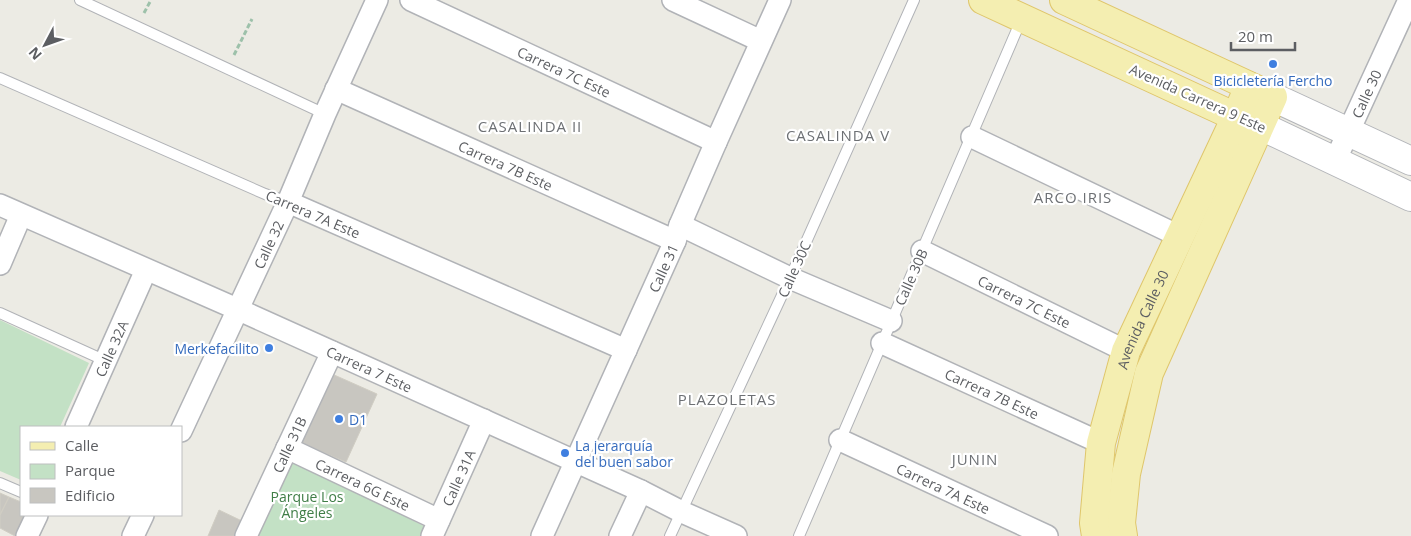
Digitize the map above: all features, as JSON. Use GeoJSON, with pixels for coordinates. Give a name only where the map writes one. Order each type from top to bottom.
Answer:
{"type":"FeatureCollection","features":[{"type":"Feature","properties":{"kind":"main road","name":"Avenida Carrera 9 Este"},"geometry":{"type":"LineString","coordinates":[[983,0],[1249,121],[1411,198]]}},
{"type":"Feature","properties":{"kind":"main road"},"geometry":{"type":"LineString","coordinates":[[1064,0],[1347,133],[1411,161]]}},
{"type":"Feature","properties":{"kind":"main road"},"geometry":{"type":"LineString","coordinates":[[1249,86],[1249,121]]}},
{"type":"Feature","properties":{"kind":"main road"},"geometry":{"type":"LineString","coordinates":[[1249,121],[1273,97]]}},
{"type":"Feature","properties":{"kind":"main road","name":"Avenida Calle 30"},"geometry":{"type":"LineString","coordinates":[[1096,536],[1094,523],[1101,443],[1126,351],[1179,236],[1249,121]]}},
{"type":"Feature","properties":{"kind":"main road","name":"Avenida Calle 30"},"geometry":{"type":"LineString","coordinates":[[1123,536],[1121,523],[1126,474],[1149,373],[1249,121]]}},
{"type":"Feature","properties":{"kind":"street","name":"Calle 32"},"geometry":{"type":"LineString","coordinates":[[182,429],[288,202],[336,89],[377,0]]}},
{"type":"Feature","properties":{"kind":"street","name":"Carrera 7C Este"},"geometry":{"type":"LineString","coordinates":[[411,0],[716,142]]}},
{"type":"Feature","properties":{"kind":"street"},"geometry":{"type":"LineString","coordinates":[[673,0],[761,41]]}},
{"type":"Feature","properties":{"kind":"street","name":"Calle 31"},"geometry":{"type":"LineString","coordinates":[[542,536],[780,0]]}},
{"type":"Feature","properties":{"kind":"street","name":"Calle 30"},"geometry":{"type":"LineString","coordinates":[[1335,161],[1408,2]]}},
{"type":"Feature","properties":{"kind":"street","name":"Carrera 7B Este"},"geometry":{"type":"LineString","coordinates":[[336,89],[891,321]]}},
{"type":"Feature","properties":{"kind":"street"},"geometry":{"type":"LineString","coordinates":[[972,137],[1179,236]]}},
{"type":"Feature","properties":{"kind":"street","name":"Carrera 7A Este"},"geometry":{"type":"LineString","coordinates":[[288,202],[626,350]]}},
{"type":"Feature","properties":{"kind":"street","name":"Carrera 7 Este"},"geometry":{"type":"LineString","coordinates":[[0,205],[484,420],[736,536]]}},
{"type":"Feature","properties":{"kind":"street"},"geometry":{"type":"LineString","coordinates":[[0,264],[21,215]]}},
{"type":"Feature","properties":{"kind":"street","name":"Carrera 7C Este"},"geometry":{"type":"LineString","coordinates":[[922,251],[1126,351]]}},
{"type":"Feature","properties":{"kind":"street","name":"Calle 32A"},"geometry":{"type":"LineString","coordinates":[[76,426],[146,270]]}},
{"type":"Feature","properties":{"kind":"street","name":"Carrera 7B Este"},"geometry":{"type":"LineString","coordinates":[[882,343],[1101,443]]}},
{"type":"Feature","properties":{"kind":"street","name":"Calle 31B"},"geometry":{"type":"LineString","coordinates":[[246,536],[332,352]]}},
{"type":"Feature","properties":{"kind":"street","name":"Calle 31A"},"geometry":{"type":"LineString","coordinates":[[436,528],[484,420]]}},
{"type":"Feature","properties":{"kind":"street","name":"Carrera 7A Este"},"geometry":{"type":"LineString","coordinates":[[840,440],[1047,536]]}},
{"type":"Feature","properties":{"kind":"street","name":"Carrera 6G Este"},"geometry":{"type":"LineString","coordinates":[[287,448],[436,528]]}},
{"type":"Feature","properties":{"kind":"street"},"geometry":{"type":"LineString","coordinates":[[620,536],[640,491]]}},
{"type":"Feature","properties":{"kind":"street"},"geometry":{"type":"LineString","coordinates":[[28,536],[37,516]]}},
{"type":"Feature","properties":{"kind":"street"},"geometry":{"type":"LineString","coordinates":[[133,536],[143,516]]}},
{"type":"Feature","properties":{"kind":"lane"},"geometry":{"type":"LineString","coordinates":[[80,0],[325,114]]}},
{"type":"Feature","properties":{"kind":"lane","name":"Calle 30C"},"geometry":{"type":"LineString","coordinates":[[670,536],[790,278],[914,0]]}},
{"type":"Feature","properties":{"kind":"lane","name":"Calle 30B"},"geometry":{"type":"LineString","coordinates":[[799,536],[1023,17]]}},
{"type":"Feature","properties":{"kind":"lane","name":"Carrera 7A Este"},"geometry":{"type":"LineString","coordinates":[[0,78],[265,194],[288,202]]}},
{"type":"Feature","properties":{"kind":"lane"},"geometry":{"type":"LineString","coordinates":[[0,313],[106,361]]}},
{"type":"Feature","properties":{"kind":"lane"},"geometry":{"type":"LineString","coordinates":[[0,482],[20,492]]}},
{"type":"Feature","properties":{"kind":"path"},"geometry":{"type":"LineString","coordinates":[[228,69],[252,19]]}},
{"type":"Feature","properties":{"kind":"green space"},"geometry":{"type":"Polygon","coordinates":[[[0,320],[89,363],[60,426],[20,426],[20,480],[0,471],[0,320]]]}},
{"type":"Feature","properties":{"kind":"green space","name":"Parque Los Ángeles"},"geometry":{"type":"Polygon","coordinates":[[[291,460],[428,528],[424,536],[255,536],[291,460]]]}},
{"type":"Feature","properties":{"kind":"building","name":"D1"},"geometry":{"type":"Polygon","coordinates":[[[332,374],[377,394],[346,462],[301,443],[332,374]]]}},
{"type":"Feature","properties":{"kind":"building"},"geometry":{"type":"Polygon","coordinates":[[[0,493],[9,497],[0,515],[0,493]]]}},
{"type":"Feature","properties":{"kind":"building"},"geometry":{"type":"Polygon","coordinates":[[[9,497],[20,502],[20,516],[32,516],[22,536],[15,536],[0,528],[0,515],[9,497]]]}},
{"type":"Feature","properties":{"kind":"building"},"geometry":{"type":"Polygon","coordinates":[[[219,510],[244,522],[238,536],[208,536],[219,510]]]}},
{"type":"Feature","properties":{"kind":"place","name":"Bicicletería Fercho"},"geometry":{"type":"Point","coordinates":[1273,64]}},
{"type":"Feature","properties":{"kind":"place","name":"Merkefacilito"},"geometry":{"type":"Point","coordinates":[269,348]}},
{"type":"Feature","properties":{"kind":"place","name":"D1"},"geometry":{"type":"Point","coordinates":[339,419]}},
{"type":"Feature","properties":{"kind":"place","name":"La jerarquía del buen sabor"},"geometry":{"type":"Point","coordinates":[565,453]}},
{"type":"Feature","properties":{"kind":"district","name":"CASALINDA II"},"geometry":{"type":"Point","coordinates":[530,126]}},
{"type":"Feature","properties":{"kind":"district","name":"CASALINDA V"},"geometry":{"type":"Point","coordinates":[838,135]}},
{"type":"Feature","properties":{"kind":"district","name":"ARCO IRIS"},"geometry":{"type":"Point","coordinates":[1073,197]}},
{"type":"Feature","properties":{"kind":"district","name":"PLAZOLETAS"},"geometry":{"type":"Point","coordinates":[727,399]}},
{"type":"Feature","properties":{"kind":"district","name":"JUNIN"},"geometry":{"type":"Point","coordinates":[975,459]}}]}
